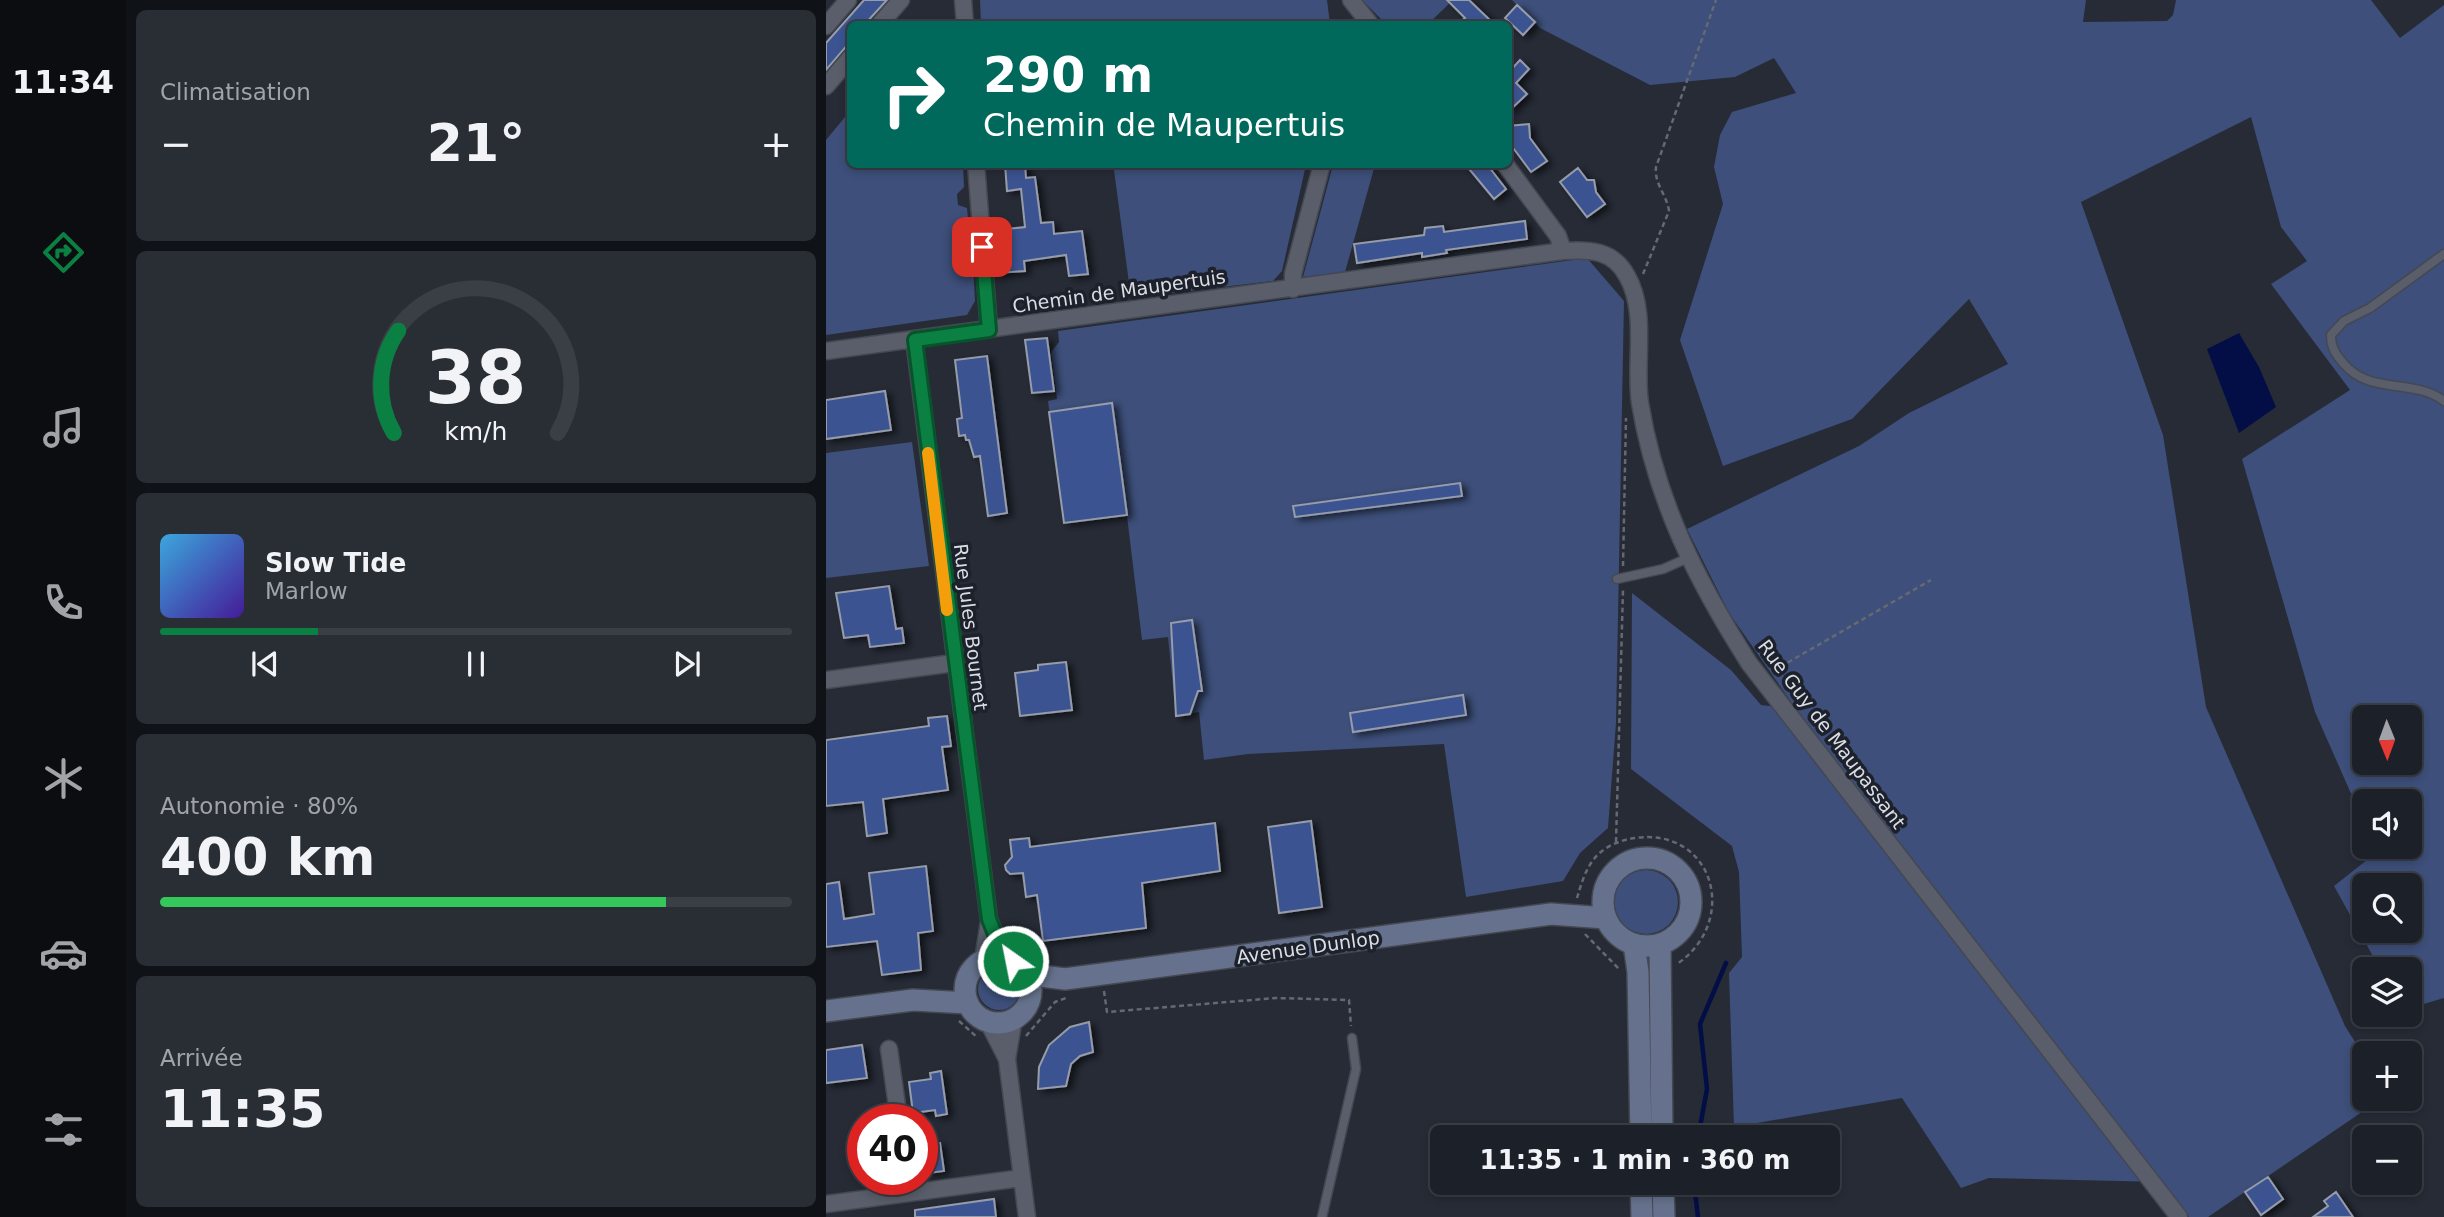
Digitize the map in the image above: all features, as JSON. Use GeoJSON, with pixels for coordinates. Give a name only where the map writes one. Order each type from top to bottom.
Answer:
{"type":"FeatureCollection","features":[{"type":"Feature","properties":{"kind":"street"},"geometry":{"type":"LineString","coordinates":[[826,26],[848,0]]}},
{"type":"Feature","properties":{"kind":"street"},"geometry":{"type":"LineString","coordinates":[[883,21],[901,0]]}},
{"type":"Feature","properties":{"kind":"street"},"geometry":{"type":"LineString","coordinates":[[963,0],[965,21]]}},
{"type":"Feature","properties":{"kind":"street"},"geometry":{"type":"LineString","coordinates":[[1351,0],[1364,21]]}},
{"type":"Feature","properties":{"kind":"street"},"geometry":{"type":"LineString","coordinates":[[826,86],[847,62]]}},
{"type":"Feature","properties":{"kind":"street"},"geometry":{"type":"LineString","coordinates":[[976,168],[989,330]]}},
{"type":"Feature","properties":{"kind":"street"},"geometry":{"type":"LineString","coordinates":[[1293,289],[1293,274],[1321,168]]}},
{"type":"Feature","properties":{"kind":"street"},"geometry":{"type":"LineString","coordinates":[[1507,168],[1558,236],[1563,251]]}},
{"type":"Feature","properties":{"kind":"street","name":"Rue Guy de Maupassant"},"geometry":{"type":"LineString","coordinates":[[1563,251],[1602,252],[1616,261],[1628,277],[1634,294],[1640,401],[1650,450],[1675,530],[1705,594],[1760,678],[2179,1217]]}},
{"type":"Feature","properties":{"kind":"street","name":"Chemin de Maupertuis"},"geometry":{"type":"LineString","coordinates":[[826,351],[1563,251]]}},
{"type":"Feature","properties":{"kind":"street","name":"Rue Jules Bournet"},"geometry":{"type":"LineString","coordinates":[[915,340],[954,663],[994,959]]}},
{"type":"Feature","properties":{"kind":"street"},"geometry":{"type":"LineString","coordinates":[[826,680],[954,663]]}},
{"type":"Feature","properties":{"kind":"street"},"geometry":{"type":"LineString","coordinates":[[1656,859],[1676,869],[1686,881],[1690,911],[1684,925],[1674,936],[1660,944],[1634,944],[1612,929],[1606,918],[1604,892],[1610,878],[1620,867],[1634,860],[1656,859]]}},
{"type":"Feature","properties":{"kind":"street","name":"Avenue Dunlop"},"geometry":{"type":"LineString","coordinates":[[1029,999],[1071,988],[1102,974],[1576,910],[1604,892]]}},
{"type":"Feature","properties":{"kind":"street","name":"Avenue Dunlop"},"geometry":{"type":"LineString","coordinates":[[1576,910],[1606,918]]}},
{"type":"Feature","properties":{"kind":"street"},"geometry":{"type":"LineString","coordinates":[[1634,944],[1630,972],[1640,1125]]}},
{"type":"Feature","properties":{"kind":"street"},"geometry":{"type":"LineString","coordinates":[[1660,944],[1662,1125]]}},
{"type":"Feature","properties":{"kind":"street"},"geometry":{"type":"LineString","coordinates":[[962,1000],[975,965],[994,959],[1021,966],[1026,974],[1029,999],[1014,1018],[1004,1041]]}},
{"type":"Feature","properties":{"kind":"street","name":"Avenue Dunlop"},"geometry":{"type":"LineString","coordinates":[[1026,974],[1071,988]]}},
{"type":"Feature","properties":{"kind":"street"},"geometry":{"type":"LineString","coordinates":[[826,1011],[913,1000],[962,1000],[972,1011],[987,1020],[996,1022],[1014,1018]]}},
{"type":"Feature","properties":{"kind":"street"},"geometry":{"type":"LineString","coordinates":[[987,1020],[1004,1041],[1027,1217]]}},
{"type":"Feature","properties":{"kind":"street"},"geometry":{"type":"LineString","coordinates":[[889,1049],[897,1104]]}},
{"type":"Feature","properties":{"kind":"street"},"geometry":{"type":"LineString","coordinates":[[938,1184],[1022,1178]]}},
{"type":"Feature","properties":{"kind":"street"},"geometry":{"type":"LineString","coordinates":[[826,1204],[867,1195]]}},
{"type":"Feature","properties":{"kind":"street"},"geometry":{"type":"LineString","coordinates":[[1641,1195],[1642,1217]]}},
{"type":"Feature","properties":{"kind":"street"},"geometry":{"type":"LineString","coordinates":[[1663,1195],[1664,1217]]}},
{"type":"Feature","properties":{"kind":"lane"},"geometry":{"type":"LineString","coordinates":[[2444,254],[2370,309],[2344,321],[2332,335],[2331,343],[2335,354],[2352,373],[2365,381],[2423,391],[2444,401]]}},
{"type":"Feature","properties":{"kind":"lane"},"geometry":{"type":"LineString","coordinates":[[1617,579],[1663,569],[1688,558]]}},
{"type":"Feature","properties":{"kind":"lane"},"geometry":{"type":"LineString","coordinates":[[1322,1217],[1356,1069],[1352,1038]]}},
{"type":"Feature","properties":{"kind":"path"},"geometry":{"type":"LineString","coordinates":[[1634,294],[1669,211],[1668,201],[1655,176],[1656,167],[1716,0]]}},
{"type":"Feature","properties":{"kind":"path"},"geometry":{"type":"LineString","coordinates":[[1760,678],[1931,580]]}},
{"type":"Feature","properties":{"kind":"path"},"geometry":{"type":"LineString","coordinates":[[1630,972],[1580,929],[1576,910],[1594,858],[1616,842],[1656,835],[1674,841],[1692,854],[1706,870],[1713,888],[1714,916],[1700,945],[1679,964],[1659,971]]}},
{"type":"Feature","properties":{"kind":"path"},"geometry":{"type":"LineString","coordinates":[[1102,974],[1107,1012],[1276,998],[1349,1000],[1352,1038]]}},
{"type":"Feature","properties":{"kind":"path"},"geometry":{"type":"LineString","coordinates":[[962,1000],[984,1043],[1023,1039],[1071,988]]}},
{"type":"Feature","properties":{"kind":"shaded area"},"geometry":{"type":"Polygon","coordinates":[[[980,0],[1327,0],[1330,21],[981,21],[980,0]]]}},
{"type":"Feature","properties":{"kind":"shaded area"},"geometry":{"type":"Polygon","coordinates":[[[1362,0],[1453,0],[1431,21],[1383,21],[1362,0]]]}},
{"type":"Feature","properties":{"kind":"shaded area"},"geometry":{"type":"Polygon","coordinates":[[[1512,0],[2086,0],[2083,22],[2167,21],[2173,15],[2176,0],[2371,0],[2400,38],[2444,5],[2444,998],[2422,1004],[2422,957],[2373,957],[2366,943],[2422,943],[2422,873],[2352,873],[2352,918],[2334,886],[2368,859],[2422,859],[2422,789],[2352,789],[2352,796],[2315,712],[2242,459],[2350,390],[2271,284],[2307,261],[2281,227],[2251,117],[2081,202],[2163,435],[2206,707],[2345,1026],[2354,1041],[2352,1041],[2352,1111],[2363,1111],[2208,1217],[2189,1217],[2163,1182],[1989,1178],[1961,1188],[1902,1098],[1734,1125],[1729,973],[1742,957],[1739,872],[1732,846],[1631,769],[1632,593],[1731,670],[1761,705],[1796,709],[1729,613],[1687,529],[1859,446],[1909,413],[2008,364],[1969,299],[1852,419],[1723,466],[1680,340],[1723,204],[1714,167],[1720,135],[1732,112],[1796,93],[1774,58],[1735,77],[1650,85],[1540,28],[1512,0]]]}},
{"type":"Feature","properties":{"kind":"shaded area"},"geometry":{"type":"Polygon","coordinates":[[[847,115],[847,168],[963,168],[964,187],[957,194],[958,205],[967,208],[970,240],[961,246],[961,257],[973,262],[975,301],[967,315],[826,335],[826,140],[847,115]]]}},
{"type":"Feature","properties":{"kind":"shaded area"},"geometry":{"type":"Polygon","coordinates":[[[1305,168],[1282,271],[1273,281],[1131,298],[1114,170],[1305,168]]]}},
{"type":"Feature","properties":{"kind":"shaded area"},"geometry":{"type":"Polygon","coordinates":[[[1332,168],[1374,168],[1345,272],[1303,277],[1332,168]]]}},
{"type":"Feature","properties":{"kind":"shaded area"},"geometry":{"type":"Polygon","coordinates":[[[1587,258],[1624,301],[1616,723],[1608,828],[1580,853],[1563,881],[1466,897],[1444,744],[1248,754],[1204,760],[1199,712],[1176,716],[1168,637],[1142,640],[1127,516],[1064,523],[1048,401],[1057,399],[1051,352],[1059,342],[1058,331],[1587,258]]]}},
{"type":"Feature","properties":{"kind":"shaded area"},"geometry":{"type":"Polygon","coordinates":[[[2239,333],[2259,367],[2276,407],[2239,433],[2207,349],[2239,333]]]}},
{"type":"Feature","properties":{"kind":"shaded area"},"geometry":{"type":"Polygon","coordinates":[[[912,442],[929,566],[826,578],[826,453],[912,442]]]}},
{"type":"Feature","properties":{"kind":"shaded area"},"geometry":{"type":"Polygon","coordinates":[[[1646,870],[1664,876],[1672,884],[1678,902],[1672,920],[1664,928],[1646,934],[1628,928],[1620,920],[1614,902],[1620,884],[1628,876],[1646,870]]]}},
{"type":"Feature","properties":{"kind":"shaded area"},"geometry":{"type":"Polygon","coordinates":[[[999,968],[1014,974],[1020,989],[1014,1004],[999,1010],[984,1004],[978,989],[984,974],[999,968]]]}},
{"type":"Feature","properties":{"kind":"building"},"geometry":{"type":"Polygon","coordinates":[[[864,0],[887,0],[868,21],[847,21],[847,46],[826,70],[826,43],[864,0]]]}},
{"type":"Feature","properties":{"kind":"building"},"geometry":{"type":"Polygon","coordinates":[[[1447,0],[1469,0],[1491,21],[1462,21],[1465,18],[1447,0]]]}},
{"type":"Feature","properties":{"kind":"building"},"geometry":{"type":"Polygon","coordinates":[[[1517,5],[1535,22],[1523,35],[1512,25],[1512,21],[1505,18],[1517,5]]]}},
{"type":"Feature","properties":{"kind":"building"},"geometry":{"type":"Polygon","coordinates":[[[1520,60],[1529,69],[1516,83],[1527,94],[1512,108],[1512,69],[1520,60]]]}},
{"type":"Feature","properties":{"kind":"building"},"geometry":{"type":"Polygon","coordinates":[[[1529,124],[1530,138],[1547,161],[1531,172],[1512,146],[1512,126],[1529,124]]]}},
{"type":"Feature","properties":{"kind":"building"},"geometry":{"type":"Polygon","coordinates":[[[1005,168],[1025,168],[1026,178],[1035,177],[1041,223],[1053,222],[1054,234],[1082,231],[1088,274],[1069,276],[1066,255],[1024,261],[1025,271],[997,273],[998,230],[1025,227],[1021,189],[1007,191],[1005,168]]]}},
{"type":"Feature","properties":{"kind":"building"},"geometry":{"type":"Polygon","coordinates":[[[1468,168],[1490,168],[1506,189],[1494,199],[1468,168]]]}},
{"type":"Feature","properties":{"kind":"building"},"geometry":{"type":"Polygon","coordinates":[[[1578,168],[1587,180],[1594,180],[1596,192],[1605,204],[1587,217],[1560,182],[1578,168]]]}},
{"type":"Feature","properties":{"kind":"building"},"geometry":{"type":"Polygon","coordinates":[[[1525,221],[1527,239],[1446,250],[1447,253],[1422,257],[1422,253],[1357,263],[1354,244],[1424,235],[1425,228],[1443,226],[1444,232],[1525,221]]]}},
{"type":"Feature","properties":{"kind":"building"},"geometry":{"type":"Polygon","coordinates":[[[1047,338],[1054,391],[1032,393],[1025,340],[1047,338]]]}},
{"type":"Feature","properties":{"kind":"building"},"geometry":{"type":"Polygon","coordinates":[[[987,356],[1007,513],[988,516],[980,456],[974,457],[965,435],[959,436],[957,419],[962,418],[955,360],[987,356]]]}},
{"type":"Feature","properties":{"kind":"building"},"geometry":{"type":"Polygon","coordinates":[[[885,391],[891,430],[826,439],[826,400],[885,391]]]}},
{"type":"Feature","properties":{"kind":"building"},"geometry":{"type":"Polygon","coordinates":[[[1112,403],[1127,515],[1064,523],[1049,412],[1112,403]]]}},
{"type":"Feature","properties":{"kind":"building"},"geometry":{"type":"Polygon","coordinates":[[[1460,483],[1462,496],[1295,517],[1293,506],[1460,483]]]}},
{"type":"Feature","properties":{"kind":"building"},"geometry":{"type":"Polygon","coordinates":[[[889,586],[896,629],[902,628],[904,643],[870,647],[868,635],[844,638],[836,593],[889,586]]]}},
{"type":"Feature","properties":{"kind":"building"},"geometry":{"type":"Polygon","coordinates":[[[1192,620],[1202,691],[1198,691],[1190,714],[1176,716],[1171,623],[1192,620]]]}},
{"type":"Feature","properties":{"kind":"building"},"geometry":{"type":"Polygon","coordinates":[[[1066,662],[1072,710],[1020,716],[1015,673],[1038,670],[1038,665],[1066,662]]]}},
{"type":"Feature","properties":{"kind":"building"},"geometry":{"type":"Polygon","coordinates":[[[1463,695],[1466,715],[1353,732],[1350,713],[1463,695]]]}},
{"type":"Feature","properties":{"kind":"building"},"geometry":{"type":"Polygon","coordinates":[[[947,716],[951,746],[942,747],[948,790],[883,799],[887,833],[867,836],[863,802],[826,806],[826,740],[929,726],[928,718],[947,716]]]}},
{"type":"Feature","properties":{"kind":"building"},"geometry":{"type":"Polygon","coordinates":[[[1311,821],[1322,907],[1279,913],[1268,827],[1311,821]]]}},
{"type":"Feature","properties":{"kind":"building"},"geometry":{"type":"Polygon","coordinates":[[[1215,823],[1220,871],[1142,883],[1146,928],[1043,941],[1037,895],[1026,897],[1023,873],[1010,874],[1006,870],[1005,865],[1012,857],[1010,840],[1029,838],[1030,847],[1215,823]]]}},
{"type":"Feature","properties":{"kind":"building"},"geometry":{"type":"Polygon","coordinates":[[[926,866],[933,931],[918,933],[921,970],[882,975],[877,941],[826,947],[826,884],[839,882],[844,919],[874,914],[869,873],[926,866]]]}},
{"type":"Feature","properties":{"kind":"building"},"geometry":{"type":"Polygon","coordinates":[[[1089,1022],[1093,1052],[1080,1056],[1071,1064],[1066,1086],[1038,1089],[1039,1067],[1049,1045],[1070,1027],[1089,1022]]]}},
{"type":"Feature","properties":{"kind":"building"},"geometry":{"type":"Polygon","coordinates":[[[862,1045],[867,1078],[826,1083],[826,1050],[862,1045]]]}},
{"type":"Feature","properties":{"kind":"building"},"geometry":{"type":"Polygon","coordinates":[[[941,1071],[947,1114],[938,1116],[938,1104],[912,1104],[909,1082],[931,1079],[930,1073],[941,1071]]]}},
{"type":"Feature","properties":{"kind":"building"},"geometry":{"type":"Polygon","coordinates":[[[938,1143],[944,1171],[938,1172],[938,1143]]]}},
{"type":"Feature","properties":{"kind":"building"},"geometry":{"type":"Polygon","coordinates":[[[2268,1177],[2283,1199],[2261,1215],[2245,1192],[2268,1177]]]}},
{"type":"Feature","properties":{"kind":"building"},"geometry":{"type":"Polygon","coordinates":[[[2336,1192],[2353,1217],[2313,1217],[2328,1206],[2324,1201],[2336,1192]]]}},
{"type":"Feature","properties":{"kind":"building"},"geometry":{"type":"Polygon","coordinates":[[[994,1199],[996,1217],[915,1217],[915,1210],[994,1199]]]}},
{"type":"Feature","properties":{"kind":"waterway"},"geometry":{"type":"LineString","coordinates":[[1700,1125],[1707,1089],[1700,1024],[1726,963]]}},
{"type":"Feature","properties":{"kind":"waterway"},"geometry":{"type":"LineString","coordinates":[[1695,1195],[1698,1217]]}},
{"type":"Feature","properties":{"kind":"slow traffic"},"geometry":{"type":"LineString","coordinates":[[928,453],[947,610]]}},
{"type":"Feature","properties":{"kind":"route"},"geometry":{"type":"LineString","coordinates":[[982,247],[989,330],[915,340],[936,525],[989,919],[1004,957],[1013,961]]}}]}
